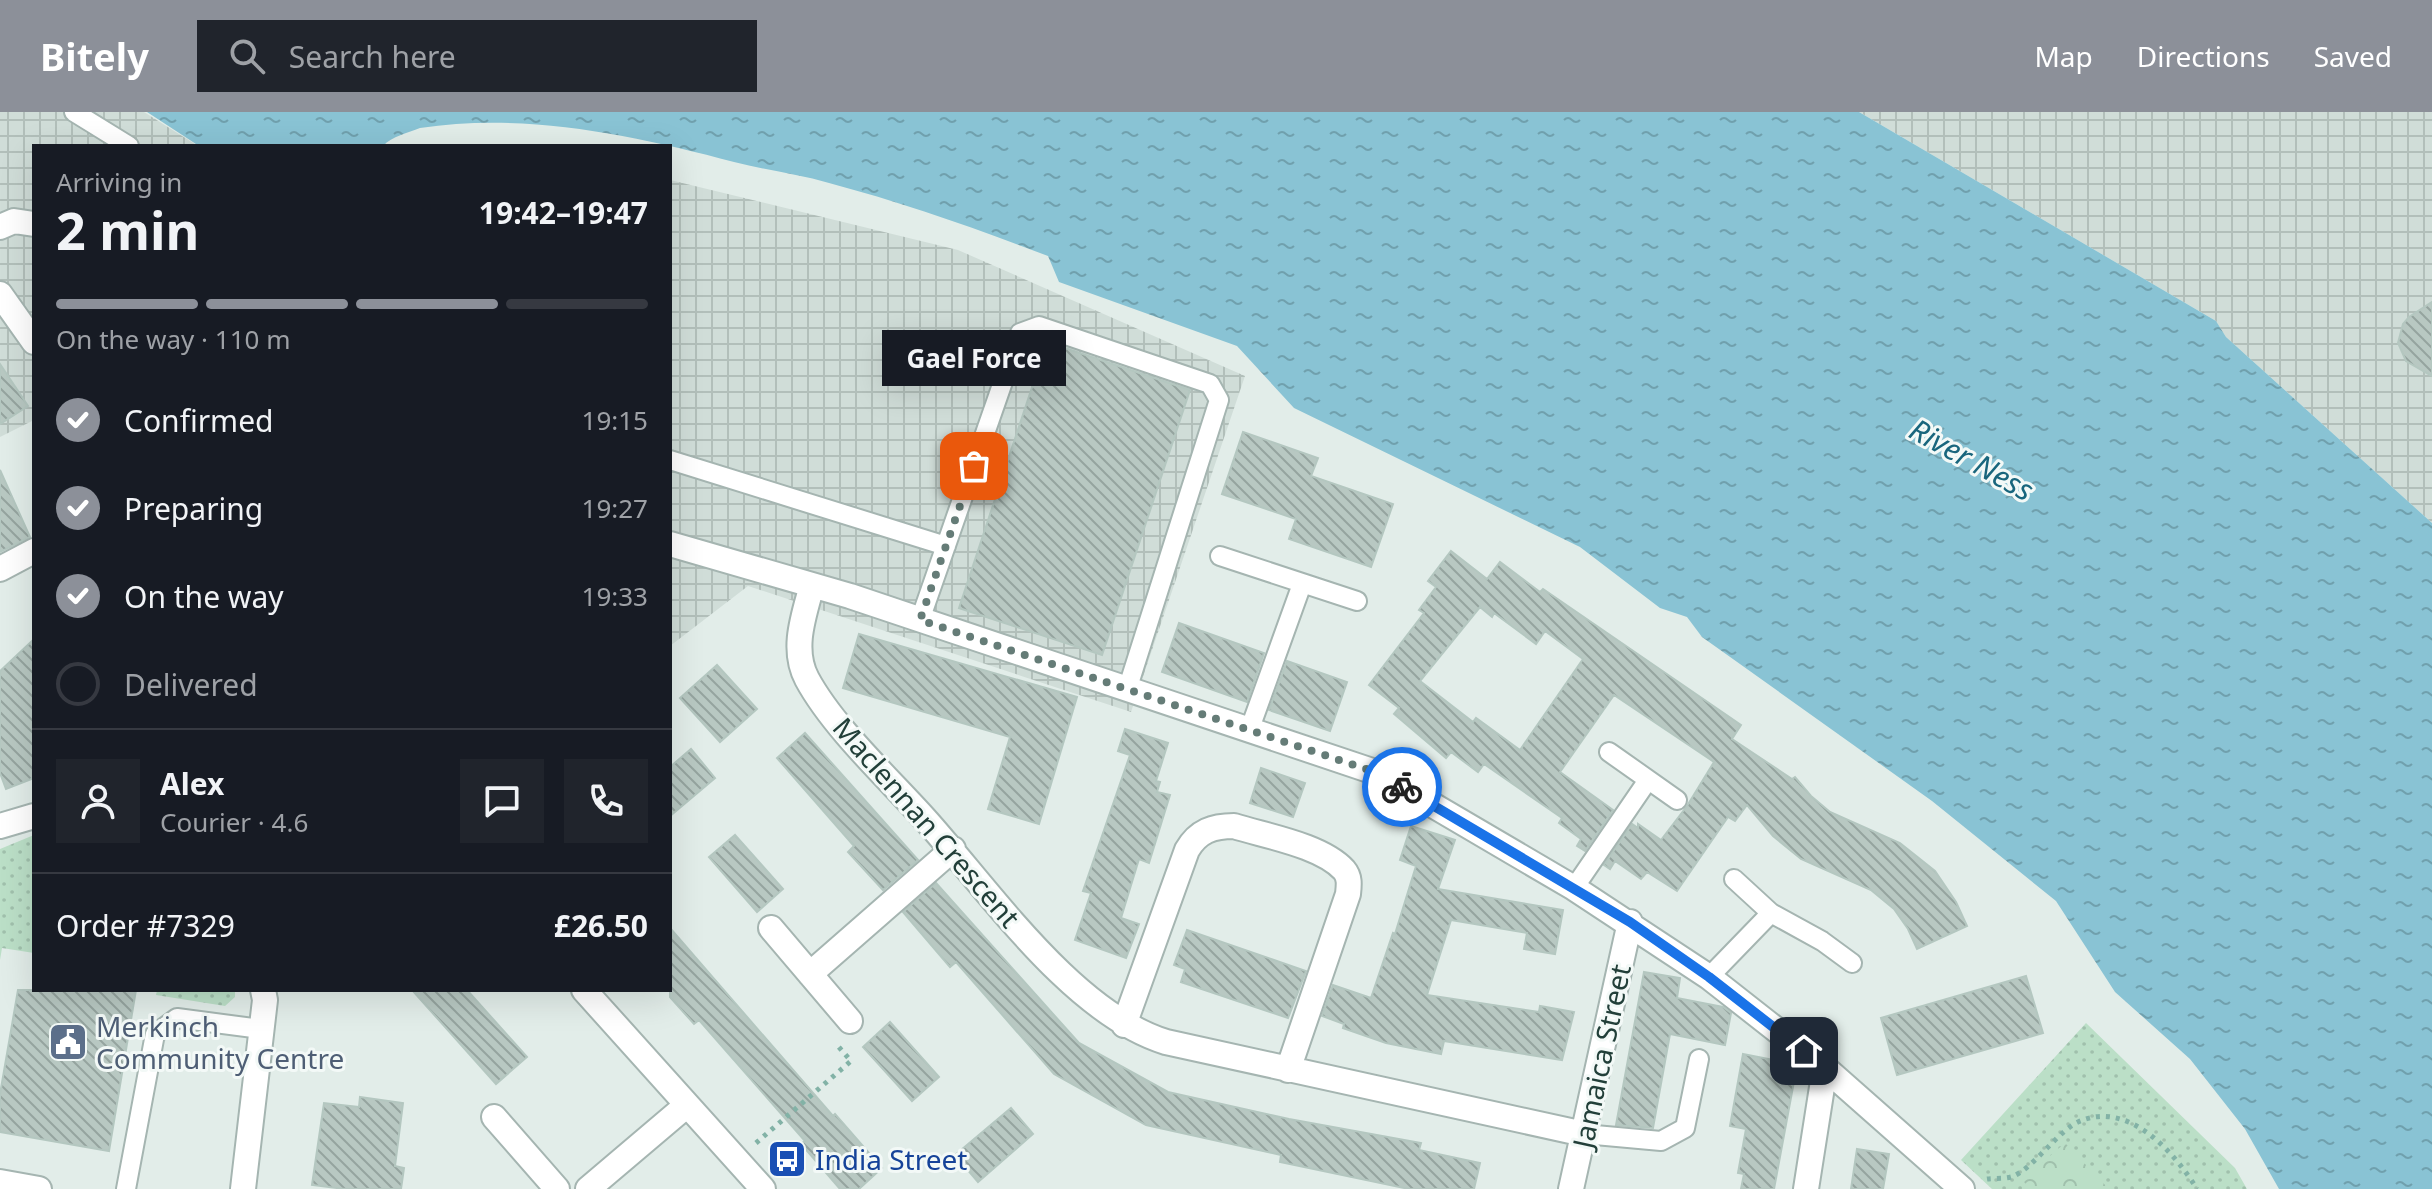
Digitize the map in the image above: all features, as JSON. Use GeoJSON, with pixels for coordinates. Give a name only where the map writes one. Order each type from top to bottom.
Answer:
{"type":"FeatureCollection","features":[{"type":"Feature","properties":{"kind":"street"},"geometry":{"type":"LineString","coordinates":[[0,227],[14,221],[32,224]]}},
{"type":"Feature","properties":{"kind":"street"},"geometry":{"type":"LineString","coordinates":[[0,294],[32,339]]}},
{"type":"Feature","properties":{"kind":"street"},"geometry":{"type":"LineString","coordinates":[[672,545],[812,585],[1378,773],[1630,922],[1709,977],[1825,1068],[1958,1185]]}},
{"type":"Feature","properties":{"kind":"street"},"geometry":{"type":"LineString","coordinates":[[0,569],[32,552]]}},
{"type":"Feature","properties":{"kind":"street","name":"Maclennan Crescent"},"geometry":{"type":"LineString","coordinates":[[812,585],[798,638],[806,677],[835,719],[953,849],[1038,949],[1124,1025],[1142,1035],[1166,1042],[1584,1134]]}},
{"type":"Feature","properties":{"kind":"street"},"geometry":{"type":"LineString","coordinates":[[0,826],[32,817]]}},
{"type":"Feature","properties":{"kind":"street"},"geometry":{"type":"LineString","coordinates":[[1124,1025],[1187,850],[1194,839],[1205,831],[1219,826],[1234,826],[1320,853],[1345,871],[1349,880],[1348,894],[1288,1070]]}},
{"type":"Feature","properties":{"kind":"street"},"geometry":{"type":"LineString","coordinates":[[810,974],[953,849]]}},
{"type":"Feature","properties":{"kind":"street","name":"Jamaica Street"},"geometry":{"type":"LineString","coordinates":[[1571,1189],[1630,922]]}},
{"type":"Feature","properties":{"kind":"street"},"geometry":{"type":"LineString","coordinates":[[771,928],[850,1021]]}},
{"type":"Feature","properties":{"kind":"street"},"geometry":{"type":"LineString","coordinates":[[243,1189],[263,992]]}},
{"type":"Feature","properties":{"kind":"street"},"geometry":{"type":"LineString","coordinates":[[586,992],[763,1189]]}},
{"type":"Feature","properties":{"kind":"street"},"geometry":{"type":"LineString","coordinates":[[1806,1189],[1825,1068]]}},
{"type":"Feature","properties":{"kind":"street"},"geometry":{"type":"LineString","coordinates":[[588,1189],[687,1105]]}},
{"type":"Feature","properties":{"kind":"street"},"geometry":{"type":"LineString","coordinates":[[494,1117],[557,1189]]}},
{"type":"Feature","properties":{"kind":"street"},"geometry":{"type":"LineString","coordinates":[[0,1182],[39,1189]]}},
{"type":"Feature","properties":{"kind":"lane"},"geometry":{"type":"LineString","coordinates":[[74,112],[126,144]]}},
{"type":"Feature","properties":{"kind":"lane"},"geometry":{"type":"LineString","coordinates":[[920,620],[1020,333],[1039,326],[1210,384],[1219,400],[1127,690]]}},
{"type":"Feature","properties":{"kind":"lane"},"geometry":{"type":"LineString","coordinates":[[672,461],[946,546]]}},
{"type":"Feature","properties":{"kind":"lane"},"geometry":{"type":"LineString","coordinates":[[1220,556],[1357,601]]}},
{"type":"Feature","properties":{"kind":"lane"},"geometry":{"type":"LineString","coordinates":[[1249,731],[1302,584]]}},
{"type":"Feature","properties":{"kind":"lane"},"geometry":{"type":"LineString","coordinates":[[1609,752],[1677,800]]}},
{"type":"Feature","properties":{"kind":"lane"},"geometry":{"type":"LineString","coordinates":[[1574,888],[1648,780]]}},
{"type":"Feature","properties":{"kind":"lane"},"geometry":{"type":"LineString","coordinates":[[1734,879],[1771,913],[1822,941],[1852,963]]}},
{"type":"Feature","properties":{"kind":"lane"},"geometry":{"type":"LineString","coordinates":[[1709,977],[1771,913]]}},
{"type":"Feature","properties":{"kind":"lane"},"geometry":{"type":"LineString","coordinates":[[126,1189],[155,1034],[177,1018],[261,1029]]}},
{"type":"Feature","properties":{"kind":"lane"},"geometry":{"type":"LineString","coordinates":[[1584,1134],[1661,1141],[1685,1128],[1699,1059]]}},
{"type":"Feature","properties":{"kind":"path"},"geometry":{"type":"LineString","coordinates":[[737,1160],[851,1061],[830,1037],[850,1021]]}},
{"type":"Feature","properties":{"kind":"path"},"geometry":{"type":"LineString","coordinates":[[1958,1185],[2014,1176],[2078,1122],[2099,1117],[2124,1120],[2148,1131],[2197,1189]]}},
{"type":"Feature","properties":{"kind":"shaded area"},"geometry":{"type":"Polygon","coordinates":[[[0,112],[144,112],[195,144],[32,144],[32,421],[0,437],[0,112]]]}},
{"type":"Feature","properties":{"kind":"shaded area"},"geometry":{"type":"Polygon","coordinates":[[[1859,112],[2432,112],[2432,523],[2226,337],[2216,321],[1859,112]]]}},
{"type":"Feature","properties":{"kind":"shaded area"},"geometry":{"type":"Polygon","coordinates":[[[672,180],[958,250],[1245,376],[1131,712],[748,586],[672,644],[672,180]]]}},
{"type":"Feature","properties":{"kind":"green space"},"geometry":{"type":"Polygon","coordinates":[[[32,836],[32,953],[2,948],[0,960],[0,849],[32,836]]]}},
{"type":"Feature","properties":{"kind":"green space"},"geometry":{"type":"Polygon","coordinates":[[[157,992],[235,992],[235,997],[225,1006],[156,995],[157,992]]]}},
{"type":"Feature","properties":{"kind":"green space"},"geometry":{"type":"Polygon","coordinates":[[[2086,1023],[2235,1168],[2247,1189],[1992,1189],[1961,1160],[2086,1023]]]}},
{"type":"Feature","properties":{"kind":"green space"},"geometry":{"type":"Polygon","coordinates":[[[2065,1143],[2109,1189],[2031,1189],[2022,1180],[2065,1143]]]}},
{"type":"Feature","properties":{"kind":"water","name":"River Ness"},"geometry":{"type":"Polygon","coordinates":[[[147,112],[1859,112],[2216,321],[2226,337],[2432,523],[2432,1189],[2279,1189],[2245,1129],[2190,1059],[2115,992],[2056,901],[1932,801],[1702,637],[1687,617],[1660,608],[1580,547],[1294,408],[1237,346],[1059,282],[1048,256],[939,216],[857,191],[672,147],[672,144],[578,129],[499,123],[459,124],[420,128],[395,137],[386,144],[196,144],[147,112]]]}},
{"type":"Feature","properties":{"kind":"building"},"geometry":{"type":"Polygon","coordinates":[[[2432,302],[2432,376],[2406,361],[2398,343],[2403,324],[2432,302]]]}},
{"type":"Feature","properties":{"kind":"building"},"geometry":{"type":"Polygon","coordinates":[[[1047,342],[1190,390],[1102,655],[959,608],[1047,342]]]}},
{"type":"Feature","properties":{"kind":"building"},"geometry":{"type":"Polygon","coordinates":[[[0,364],[28,406],[0,424],[0,364]]]}},
{"type":"Feature","properties":{"kind":"building"},"geometry":{"type":"Polygon","coordinates":[[[1243,432],[1318,458],[1311,476],[1393,504],[1371,567],[1289,539],[1296,519],[1222,494],[1243,432]]]}},
{"type":"Feature","properties":{"kind":"building"},"geometry":{"type":"Polygon","coordinates":[[[0,470],[30,537],[0,552],[0,470]]]}},
{"type":"Feature","properties":{"kind":"building"},"geometry":{"type":"Polygon","coordinates":[[[1451,551],[1487,579],[1500,562],[1540,592],[1543,589],[1741,725],[1732,739],[1792,779],[1795,777],[1830,812],[1900,843],[1935,871],[1956,902],[1967,926],[1917,949],[1894,909],[1871,890],[1801,859],[1773,836],[1747,805],[1735,821],[1728,817],[1677,891],[1647,872],[1641,879],[1615,861],[1610,869],[1604,865],[1632,824],[1638,828],[1638,824],[1661,840],[1714,762],[1614,695],[1560,772],[1613,810],[1585,851],[1577,846],[1581,839],[1559,823],[1562,818],[1484,764],[1478,772],[1451,752],[1446,758],[1394,714],[1399,708],[1369,685],[1424,613],[1419,610],[1436,587],[1428,581],[1451,551]],[[1480,607],[1420,681],[1473,722],[1476,718],[1520,750],[1583,659],[1545,631],[1536,644],[1494,613],[1492,617],[1480,607]]]}},
{"type":"Feature","properties":{"kind":"building"},"geometry":{"type":"Polygon","coordinates":[[[1179,623],[1264,653],[1247,702],[1162,672],[1179,623]]]}},
{"type":"Feature","properties":{"kind":"building"},"geometry":{"type":"Polygon","coordinates":[[[859,634],[1077,697],[1039,824],[988,809],[1010,737],[843,688],[859,634]]]}},
{"type":"Feature","properties":{"kind":"building"},"geometry":{"type":"Polygon","coordinates":[[[32,641],[32,779],[6,789],[0,773],[0,671],[32,641]]]}},
{"type":"Feature","properties":{"kind":"building"},"geometry":{"type":"Polygon","coordinates":[[[1287,661],[1347,682],[1330,731],[1269,710],[1287,661]]]}},
{"type":"Feature","properties":{"kind":"building"},"geometry":{"type":"Polygon","coordinates":[[[717,665],[757,709],[720,742],[680,698],[717,665]]]}},
{"type":"Feature","properties":{"kind":"building"},"geometry":{"type":"Polygon","coordinates":[[[1125,729],[1168,743],[1156,781],[1160,782],[1157,792],[1170,795],[1149,863],[1139,859],[1121,918],[1139,924],[1126,958],[1075,940],[1091,893],[1083,891],[1130,755],[1118,751],[1125,729]]]}},
{"type":"Feature","properties":{"kind":"building"},"geometry":{"type":"Polygon","coordinates":[[[805,733],[918,860],[883,890],[848,852],[854,846],[777,758],[805,733]]]}},
{"type":"Feature","properties":{"kind":"building"},"geometry":{"type":"Polygon","coordinates":[[[691,749],[715,778],[672,814],[672,765],[691,749]]]}},
{"type":"Feature","properties":{"kind":"building"},"geometry":{"type":"Polygon","coordinates":[[[1261,768],[1305,783],[1293,817],[1250,803],[1261,768]]]}},
{"type":"Feature","properties":{"kind":"building"},"geometry":{"type":"Polygon","coordinates":[[[1411,826],[1455,840],[1438,889],[1563,910],[1555,954],[1524,949],[1527,933],[1451,920],[1427,995],[1539,1012],[1540,1006],[1574,1012],[1562,1060],[1444,1041],[1441,1054],[1386,1043],[1343,1028],[1344,1024],[1322,1016],[1333,985],[1371,998],[1416,866],[1400,860],[1411,826]]]}},
{"type":"Feature","properties":{"kind":"building"},"geometry":{"type":"Polygon","coordinates":[[[735,835],[783,889],[757,912],[709,857],[735,835]]]}},
{"type":"Feature","properties":{"kind":"building"},"geometry":{"type":"Polygon","coordinates":[[[936,883],[1079,1043],[1168,1092],[1289,1119],[1421,1143],[1419,1150],[1480,1163],[1474,1189],[1409,1189],[1280,1162],[1281,1155],[1146,1125],[1054,1074],[956,962],[950,967],[903,912],[936,883]]]}},
{"type":"Feature","properties":{"kind":"building"},"geometry":{"type":"Polygon","coordinates":[[[672,930],[882,1168],[859,1189],[840,1189],[801,1144],[805,1141],[699,1020],[694,1024],[670,997],[672,930]]]}},
{"type":"Feature","properties":{"kind":"building"},"geometry":{"type":"Polygon","coordinates":[[[1187,930],[1306,971],[1288,1018],[1181,982],[1185,969],[1174,965],[1187,930]]]}},
{"type":"Feature","properties":{"kind":"building"},"geometry":{"type":"Polygon","coordinates":[[[1644,972],[1680,978],[1677,998],[1723,1007],[1731,1013],[1725,1045],[1670,1034],[1653,1128],[1616,1125],[1644,972]]]}},
{"type":"Feature","properties":{"kind":"building"},"geometry":{"type":"Polygon","coordinates":[[[2026,976],[2043,1033],[1897,1075],[1881,1018],[2026,976]]]}},
{"type":"Feature","properties":{"kind":"building","name":"Merkinch Community Centre"},"geometry":{"type":"Polygon","coordinates":[[[18,990],[136,992],[109,1151],[0,1132],[0,1094],[18,990]]]}},
{"type":"Feature","properties":{"kind":"building"},"geometry":{"type":"Polygon","coordinates":[[[414,992],[469,992],[527,1057],[496,1084],[414,992]]]}},
{"type":"Feature","properties":{"kind":"building"},"geometry":{"type":"Polygon","coordinates":[[[890,1022],[939,1077],[912,1101],[863,1047],[890,1022]]]}},
{"type":"Feature","properties":{"kind":"building"},"geometry":{"type":"Polygon","coordinates":[[[1743,1054],[1779,1061],[1776,1072],[1795,1076],[1774,1189],[1741,1189],[1744,1174],[1738,1173],[1746,1129],[1730,1126],[1743,1054]]]}},
{"type":"Feature","properties":{"kind":"building"},"geometry":{"type":"Polygon","coordinates":[[[360,1097],[403,1103],[395,1166],[404,1168],[401,1189],[345,1189],[312,1185],[324,1103],[359,1107],[360,1097]]]}},
{"type":"Feature","properties":{"kind":"building"},"geometry":{"type":"Polygon","coordinates":[[[1011,1108],[1033,1134],[978,1182],[955,1155],[1011,1108]]]}},
{"type":"Feature","properties":{"kind":"building"},"geometry":{"type":"Polygon","coordinates":[[[1857,1149],[1889,1154],[1883,1189],[1851,1189],[1857,1149]]]}},
{"type":"Feature","properties":{"kind":"way so far"},"geometry":{"type":"LineString","coordinates":[[974,466],[920,620],[1378,773],[1402,787]]}},
{"type":"Feature","properties":{"kind":"place","name":"Gael Force"},"geometry":{"type":"Point","coordinates":[974,466]}},
{"type":"Feature","properties":{"kind":"place","name":"Merkinch Community Centre"},"geometry":{"type":"Point","coordinates":[68,1042]}},
{"type":"Feature","properties":{"kind":"place","name":"India Street"},"geometry":{"type":"Point","coordinates":[787,1159]}},
{"type":"Feature","properties":{"kind":"route"},"geometry":{"type":"LineString","coordinates":[[1402,787],[1630,922],[1709,977],[1804,1051]]}}]}
